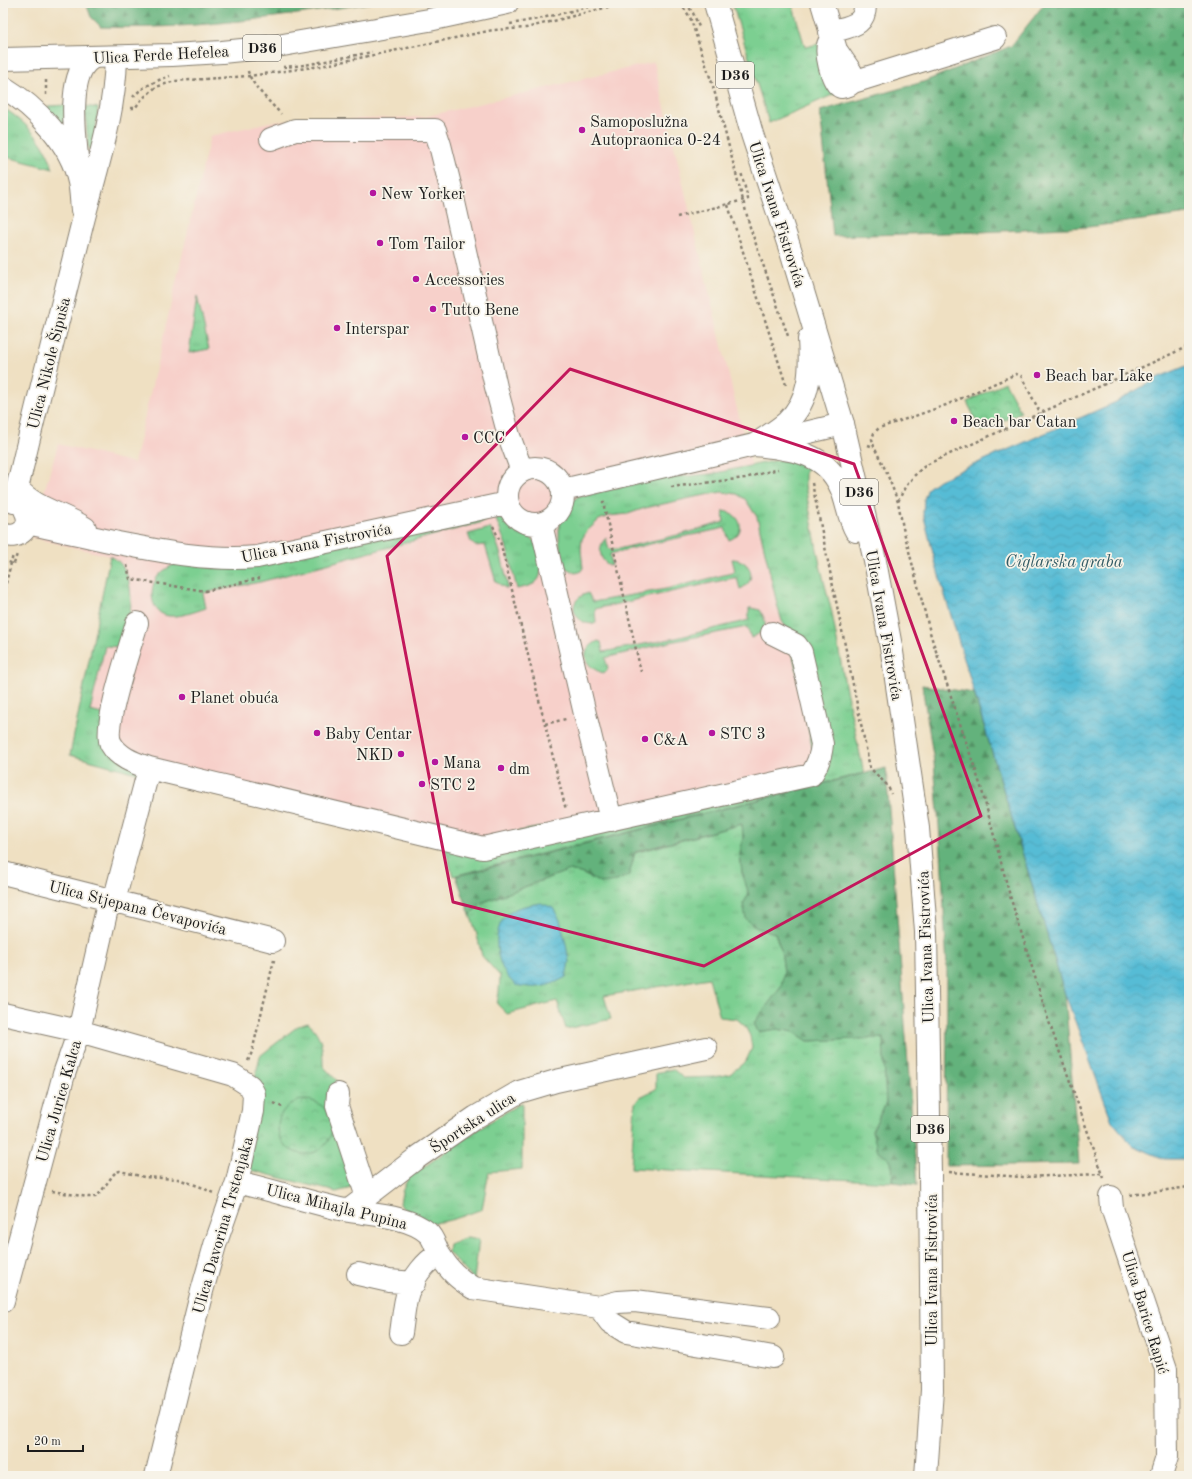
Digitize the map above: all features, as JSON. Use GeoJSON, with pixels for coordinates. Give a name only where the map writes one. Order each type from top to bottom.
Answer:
{"type":"FeatureCollection","features":[{"type":"Feature","properties":{"kind":"street","name":"Ulica Ferde Hefelea"},"geometry":{"type":"LineString","coordinates":[[3,59],[182,55],[271,47],[428,20],[506,3]]}},
{"type":"Feature","properties":{"kind":"street"},"geometry":{"type":"LineString","coordinates":[[822,3],[836,50],[851,72],[853,82],[995,38]]}},
{"type":"Feature","properties":{"kind":"street"},"geometry":{"type":"LineString","coordinates":[[832,36],[858,24],[863,18],[866,10],[866,3]]}},
{"type":"Feature","properties":{"kind":"street","name":"Ulica Ivana Fistrovića"},"geometry":{"type":"LineString","coordinates":[[714,7],[752,134],[792,255],[843,424],[875,561],[892,652],[918,828],[926,940],[930,1167],[932,1390],[926,1476]]}},
{"type":"Feature","properties":{"kind":"street","name":"Ulica Nikole Šipuša"},"geometry":{"type":"LineString","coordinates":[[82,223],[74,102],[81,70],[93,57]]}},
{"type":"Feature","properties":{"kind":"street","name":"Ulica Nikole Šipuša"},"geometry":{"type":"LineString","coordinates":[[11,498],[82,223],[95,179],[112,105],[116,73],[116,57]]}},
{"type":"Feature","properties":{"kind":"street","name":"Ulica Nikole Šipuša"},"geometry":{"type":"LineString","coordinates":[[3,87],[23,100],[47,124],[60,141],[70,159],[79,181]]}},
{"type":"Feature","properties":{"kind":"street"},"geometry":{"type":"LineString","coordinates":[[271,139],[295,130],[434,130],[440,145],[451,189],[496,387],[509,436],[515,476],[509,484],[507,503],[514,516],[526,523],[541,524],[547,522],[557,514],[563,503],[565,481]]}},
{"type":"Feature","properties":{"kind":"street"},"geometry":{"type":"LineString","coordinates":[[755,445],[787,422],[797,410],[806,395],[809,385],[810,364],[808,307]]}},
{"type":"Feature","properties":{"kind":"street"},"geometry":{"type":"LineString","coordinates":[[513,464],[530,468],[539,468],[547,471],[554,475],[560,482],[755,445],[843,424]]}},
{"type":"Feature","properties":{"kind":"street"},"geometry":{"type":"LineString","coordinates":[[755,445],[795,450],[809,455],[816,459],[835,476],[841,488],[855,528],[875,561]]}},
{"type":"Feature","properties":{"kind":"street","name":"Ulica Ivana Fistrovića"},"geometry":{"type":"LineString","coordinates":[[11,498],[24,496],[34,503],[77,523],[100,539]]}},
{"type":"Feature","properties":{"kind":"street"},"geometry":{"type":"LineString","coordinates":[[4,538],[18,535],[26,528],[28,523],[27,512],[11,498]]}},
{"type":"Feature","properties":{"kind":"street","name":"Ulica Ivana Fistrovića"},"geometry":{"type":"LineString","coordinates":[[28,523],[147,549],[203,558],[237,559],[257,557],[507,503]]}},
{"type":"Feature","properties":{"kind":"street"},"geometry":{"type":"LineString","coordinates":[[541,524],[611,820]]}},
{"type":"Feature","properties":{"kind":"street"},"geometry":{"type":"LineString","coordinates":[[137,623],[115,700],[109,731],[111,745],[129,761],[149,768],[483,848],[811,774],[817,766],[821,755],[822,744],[801,652],[796,645],[772,633]]}},
{"type":"Feature","properties":{"kind":"street","name":"Ulica Jurice Kalca"},"geometry":{"type":"LineString","coordinates":[[3,1301],[64,1074],[79,1031],[112,900],[146,780]]}},
{"type":"Feature","properties":{"kind":"street","name":"Ulica Stjepana Čevapovića"},"geometry":{"type":"LineString","coordinates":[[3,873],[273,941]]}},
{"type":"Feature","properties":{"kind":"street","name":"Ulica Davorina Trstenjaka"},"geometry":{"type":"LineString","coordinates":[[3,1014],[79,1031],[228,1073],[241,1079],[250,1086],[254,1094],[253,1111],[234,1192],[216,1245],[199,1303],[156,1476]]}},
{"type":"Feature","properties":{"kind":"street","name":"Športska ulica"},"geometry":{"type":"LineString","coordinates":[[349,1210],[418,1157],[476,1117],[519,1092],[556,1081],[706,1048]]}},
{"type":"Feature","properties":{"kind":"street"},"geometry":{"type":"LineString","coordinates":[[338,1094],[338,1106],[367,1197]]}},
{"type":"Feature","properties":{"kind":"street","name":"Ulica Mihajla Pupina"},"geometry":{"type":"LineString","coordinates":[[234,1192],[349,1210],[413,1224],[429,1233],[439,1254],[458,1279],[473,1288],[599,1307],[618,1302],[635,1302],[769,1318]]}},
{"type":"Feature","properties":{"kind":"street","name":"Ulica Barice Rapić"},"geometry":{"type":"LineString","coordinates":[[1111,1197],[1112,1208],[1166,1369],[1167,1457],[1161,1476]]}},
{"type":"Feature","properties":{"kind":"street"},"geometry":{"type":"LineString","coordinates":[[401,1333],[408,1293],[429,1259],[439,1254]]}},
{"type":"Feature","properties":{"kind":"street"},"geometry":{"type":"LineString","coordinates":[[358,1274],[389,1281],[414,1283]]}},
{"type":"Feature","properties":{"kind":"street"},"geometry":{"type":"LineString","coordinates":[[599,1307],[610,1322],[626,1332],[773,1357]]}},
{"type":"Feature","properties":{"kind":"path"},"geometry":{"type":"LineString","coordinates":[[126,107],[135,108],[142,99],[156,87],[175,81],[249,76],[321,66],[493,30],[526,28],[624,3]]}},
{"type":"Feature","properties":{"kind":"path"},"geometry":{"type":"LineString","coordinates":[[680,3],[690,17],[713,86],[750,227],[789,337]]}},
{"type":"Feature","properties":{"kind":"path"},"geometry":{"type":"LineString","coordinates":[[248,72],[249,76],[295,130]]}},
{"type":"Feature","properties":{"kind":"path"},"geometry":{"type":"LineString","coordinates":[[46,77],[46,99]]}},
{"type":"Feature","properties":{"kind":"path"},"geometry":{"type":"LineString","coordinates":[[677,217],[743,200]]}},
{"type":"Feature","properties":{"kind":"path"},"geometry":{"type":"LineString","coordinates":[[728,205],[786,389]]}},
{"type":"Feature","properties":{"kind":"path"},"geometry":{"type":"LineString","coordinates":[[898,502],[904,489],[914,476],[922,468],[932,462],[1189,346]]}},
{"type":"Feature","properties":{"kind":"path"},"geometry":{"type":"LineString","coordinates":[[1041,414],[1021,376],[1016,374],[946,405],[879,428],[874,433],[872,439],[874,447],[886,471],[898,502],[903,528],[931,636],[981,787],[1010,896],[1048,1020],[1111,1197],[1189,1187]]}},
{"type":"Feature","properties":{"kind":"path"},"geometry":{"type":"LineString","coordinates":[[565,481],[543,458],[533,456],[526,449],[494,488],[482,496],[485,507],[500,542],[571,829]]}},
{"type":"Feature","properties":{"kind":"path"},"geometry":{"type":"LineString","coordinates":[[816,459],[810,470],[870,768],[888,786],[892,796]]}},
{"type":"Feature","properties":{"kind":"path"},"geometry":{"type":"LineString","coordinates":[[664,488],[699,485],[745,478],[782,468]]}},
{"type":"Feature","properties":{"kind":"path"},"geometry":{"type":"LineString","coordinates":[[611,501],[603,502],[641,672]]}},
{"type":"Feature","properties":{"kind":"path"},"geometry":{"type":"LineString","coordinates":[[241,1079],[252,1052],[274,963],[275,950],[273,941]]}},
{"type":"Feature","properties":{"kind":"path"},"geometry":{"type":"LineString","coordinates":[[34,1189],[95,1197],[100,1193],[112,1175],[120,1171],[144,1177],[178,1179],[201,1186],[234,1192]]}},
{"type":"Feature","properties":{"kind":"path"},"geometry":{"type":"LineString","coordinates":[[945,1172],[1023,1177],[1103,1174]]}},
{"type":"Feature","properties":{"kind":"highlighted area"},"geometry":{"type":"Polygon","coordinates":[[[570,369],[854,464],[981,816],[704,966],[453,902],[387,556],[570,369]]]}},
{"type":"Feature","properties":{"kind":"shaded area"},"geometry":{"type":"Polygon","coordinates":[[[654,62],[736,405],[831,775],[515,849],[70,755],[110,556],[31,537],[58,444],[134,463],[210,136],[270,122],[424,117],[654,62]]]}},
{"type":"Feature","properties":{"kind":"green space"},"geometry":{"type":"Polygon","coordinates":[[[86,3],[371,3],[270,18],[237,21],[169,26],[101,27],[91,17],[86,3]]]}},
{"type":"Feature","properties":{"kind":"green space"},"geometry":{"type":"Polygon","coordinates":[[[732,3],[792,3],[805,47],[818,44],[837,93],[769,123],[732,3]]]}},
{"type":"Feature","properties":{"kind":"green space"},"geometry":{"type":"Polygon","coordinates":[[[1045,3],[1189,3],[1189,214],[1088,227],[833,236],[820,111],[923,82],[1011,46],[1045,3]]]}},
{"type":"Feature","properties":{"kind":"green space"},"geometry":{"type":"Polygon","coordinates":[[[66,105],[67,137],[47,109],[49,106],[66,105]]]}},
{"type":"Feature","properties":{"kind":"green space"},"geometry":{"type":"Polygon","coordinates":[[[85,106],[98,108],[94,146],[90,150],[88,147],[85,106]]]}},
{"type":"Feature","properties":{"kind":"green space"},"geometry":{"type":"Polygon","coordinates":[[[3,108],[9,111],[33,132],[47,153],[53,169],[3,156],[3,108]]]}},
{"type":"Feature","properties":{"kind":"green space"},"geometry":{"type":"Polygon","coordinates":[[[197,296],[209,349],[189,353],[197,296]]]}},
{"type":"Feature","properties":{"kind":"green space"},"geometry":{"type":"Polygon","coordinates":[[[1005,382],[1021,412],[982,432],[967,402],[1005,382]]]}},
{"type":"Feature","properties":{"kind":"green space"},"geometry":{"type":"Polygon","coordinates":[[[778,460],[798,461],[809,468],[805,471],[805,486],[820,565],[832,613],[845,685],[864,773],[453,876],[444,845],[818,776],[788,631],[782,621],[778,608],[757,517],[745,499],[737,494],[722,492],[645,508],[628,514],[609,516],[599,520],[587,531],[582,539],[581,550],[583,568],[580,572],[575,573],[566,568],[561,553],[559,539],[559,527],[567,508],[578,496],[660,478],[711,474],[778,460]]]}},
{"type":"Feature","properties":{"kind":"green space"},"geometry":{"type":"Polygon","coordinates":[[[723,511],[734,515],[740,524],[739,533],[729,540],[725,528],[610,554],[612,566],[602,558],[601,545],[606,538],[609,549],[618,549],[686,533],[724,522],[723,511]]]}},
{"type":"Feature","properties":{"kind":"green space"},"geometry":{"type":"Polygon","coordinates":[[[484,516],[485,521],[479,523],[260,582],[203,593],[206,608],[188,614],[169,616],[163,614],[158,611],[153,600],[153,587],[158,576],[164,570],[176,563],[484,516]]]}},
{"type":"Feature","properties":{"kind":"green space"},"geometry":{"type":"Polygon","coordinates":[[[495,517],[504,519],[518,526],[533,539],[540,558],[541,571],[540,577],[533,584],[517,589],[506,545],[495,517]]]}},
{"type":"Feature","properties":{"kind":"green space"},"geometry":{"type":"Polygon","coordinates":[[[490,528],[501,557],[508,587],[507,589],[496,582],[485,545],[475,546],[471,542],[468,534],[490,528]]]}},
{"type":"Feature","properties":{"kind":"green space"},"geometry":{"type":"Polygon","coordinates":[[[110,556],[117,560],[127,575],[131,593],[130,612],[128,623],[119,647],[105,646],[90,711],[102,714],[140,774],[70,755],[110,556]]]}},
{"type":"Feature","properties":{"kind":"green space"},"geometry":{"type":"Polygon","coordinates":[[[732,559],[739,560],[744,563],[750,571],[751,576],[749,581],[746,586],[740,589],[737,578],[733,578],[595,609],[596,623],[590,624],[580,620],[575,611],[574,606],[576,601],[581,596],[588,593],[593,602],[666,589],[732,573],[735,571],[732,559]]]}},
{"type":"Feature","properties":{"kind":"green space"},"geometry":{"type":"Polygon","coordinates":[[[749,608],[760,610],[765,624],[760,633],[751,638],[747,627],[670,642],[605,658],[608,668],[607,671],[603,673],[591,667],[586,658],[588,649],[598,641],[601,642],[603,652],[676,638],[749,620],[749,608]]]}},
{"type":"Feature","properties":{"kind":"green space"},"geometry":{"type":"Polygon","coordinates":[[[922,685],[974,693],[1065,994],[1079,1164],[946,1166],[947,969],[941,852],[934,762],[922,685]]]}},
{"type":"Feature","properties":{"kind":"green space"},"geometry":{"type":"Polygon","coordinates":[[[886,768],[917,1185],[892,1182],[892,1167],[890,1160],[878,1151],[872,1131],[886,1103],[883,1038],[808,1041],[794,1032],[777,1029],[758,1032],[754,1023],[781,987],[784,972],[781,950],[775,933],[757,928],[746,919],[743,904],[749,894],[742,873],[740,854],[743,838],[742,824],[635,852],[629,875],[617,881],[601,883],[583,874],[570,870],[481,903],[470,915],[456,876],[886,768]]]}},
{"type":"Feature","properties":{"kind":"green space"},"geometry":{"type":"Polygon","coordinates":[[[742,824],[743,838],[740,854],[742,873],[749,894],[743,904],[757,928],[775,933],[781,950],[784,972],[781,987],[754,1023],[758,1032],[777,1029],[794,1032],[808,1041],[883,1038],[886,1103],[872,1131],[888,1156],[893,1167],[892,1182],[631,1168],[635,1103],[640,1097],[656,1089],[656,1073],[673,1069],[683,1078],[714,1077],[730,1074],[746,1061],[752,1048],[750,1036],[745,1026],[737,1019],[720,1017],[709,978],[604,996],[611,1019],[566,1029],[557,1001],[507,1014],[497,1004],[500,976],[482,956],[476,931],[470,915],[481,903],[570,870],[583,874],[601,883],[629,875],[635,853],[742,824]]]}},
{"type":"Feature","properties":{"kind":"green space"},"geometry":{"type":"Polygon","coordinates":[[[308,1023],[319,1037],[323,1054],[323,1066],[340,1084],[333,1113],[351,1188],[336,1192],[250,1170],[255,1078],[260,1056],[298,1026],[308,1023]]]}},
{"type":"Feature","properties":{"kind":"green space"},"geometry":{"type":"Polygon","coordinates":[[[300,1100],[310,1100],[320,1104],[328,1112],[332,1122],[332,1132],[328,1142],[320,1150],[310,1154],[300,1154],[290,1150],[282,1142],[278,1132],[278,1122],[282,1112],[290,1104],[300,1100]]]}},
{"type":"Feature","properties":{"kind":"green space"},"geometry":{"type":"Polygon","coordinates":[[[522,1102],[522,1169],[489,1172],[482,1209],[454,1219],[435,1222],[425,1222],[416,1219],[406,1212],[400,1204],[402,1192],[408,1178],[480,1128],[522,1102]]]}},
{"type":"Feature","properties":{"kind":"green space"},"geometry":{"type":"Polygon","coordinates":[[[467,1237],[479,1239],[474,1280],[448,1252],[449,1244],[467,1237]]]}},
{"type":"Feature","properties":{"kind":"water","name":"Ciglarska graba"},"geometry":{"type":"Polygon","coordinates":[[[1189,365],[1189,1159],[1164,1159],[1132,1145],[1112,1121],[1065,994],[937,569],[923,513],[924,499],[928,488],[939,480],[1116,402],[1159,377],[1189,365]]]}},
{"type":"Feature","properties":{"kind":"water"},"geometry":{"type":"Polygon","coordinates":[[[541,903],[553,908],[560,920],[569,962],[566,977],[541,987],[515,985],[506,974],[497,950],[500,925],[512,911],[524,906],[541,903]]]}},
{"type":"Feature","properties":{"kind":"place","name":"Samoposlužna Autopraonica 0-24"},"geometry":{"type":"Point","coordinates":[582,130]}},
{"type":"Feature","properties":{"kind":"place","name":"New Yorker"},"geometry":{"type":"Point","coordinates":[373,193]}},
{"type":"Feature","properties":{"kind":"place","name":"Tom Tailor"},"geometry":{"type":"Point","coordinates":[380,243]}},
{"type":"Feature","properties":{"kind":"place","name":"Accessories"},"geometry":{"type":"Point","coordinates":[416,279]}},
{"type":"Feature","properties":{"kind":"place","name":"Tutto Bene"},"geometry":{"type":"Point","coordinates":[433,309]}},
{"type":"Feature","properties":{"kind":"place","name":"Interspar"},"geometry":{"type":"Point","coordinates":[337,328]}},
{"type":"Feature","properties":{"kind":"place","name":"Beach bar Lake"},"geometry":{"type":"Point","coordinates":[1037,375]}},
{"type":"Feature","properties":{"kind":"place","name":"Beach bar Catan"},"geometry":{"type":"Point","coordinates":[954,421]}},
{"type":"Feature","properties":{"kind":"place","name":"CCC"},"geometry":{"type":"Point","coordinates":[465,437]}},
{"type":"Feature","properties":{"kind":"place","name":"Planet obuća"},"geometry":{"type":"Point","coordinates":[182,697]}},
{"type":"Feature","properties":{"kind":"place","name":"Baby Centar"},"geometry":{"type":"Point","coordinates":[317,733]}},
{"type":"Feature","properties":{"kind":"place","name":"STC 3"},"geometry":{"type":"Point","coordinates":[712,733]}},
{"type":"Feature","properties":{"kind":"place","name":"C&A"},"geometry":{"type":"Point","coordinates":[645,739]}},
{"type":"Feature","properties":{"kind":"place","name":"NKD"},"geometry":{"type":"Point","coordinates":[401,754]}},
{"type":"Feature","properties":{"kind":"place","name":"Mana"},"geometry":{"type":"Point","coordinates":[435,762]}},
{"type":"Feature","properties":{"kind":"place","name":"dm"},"geometry":{"type":"Point","coordinates":[501,768]}},
{"type":"Feature","properties":{"kind":"place","name":"STC 2"},"geometry":{"type":"Point","coordinates":[422,784]}}]}
